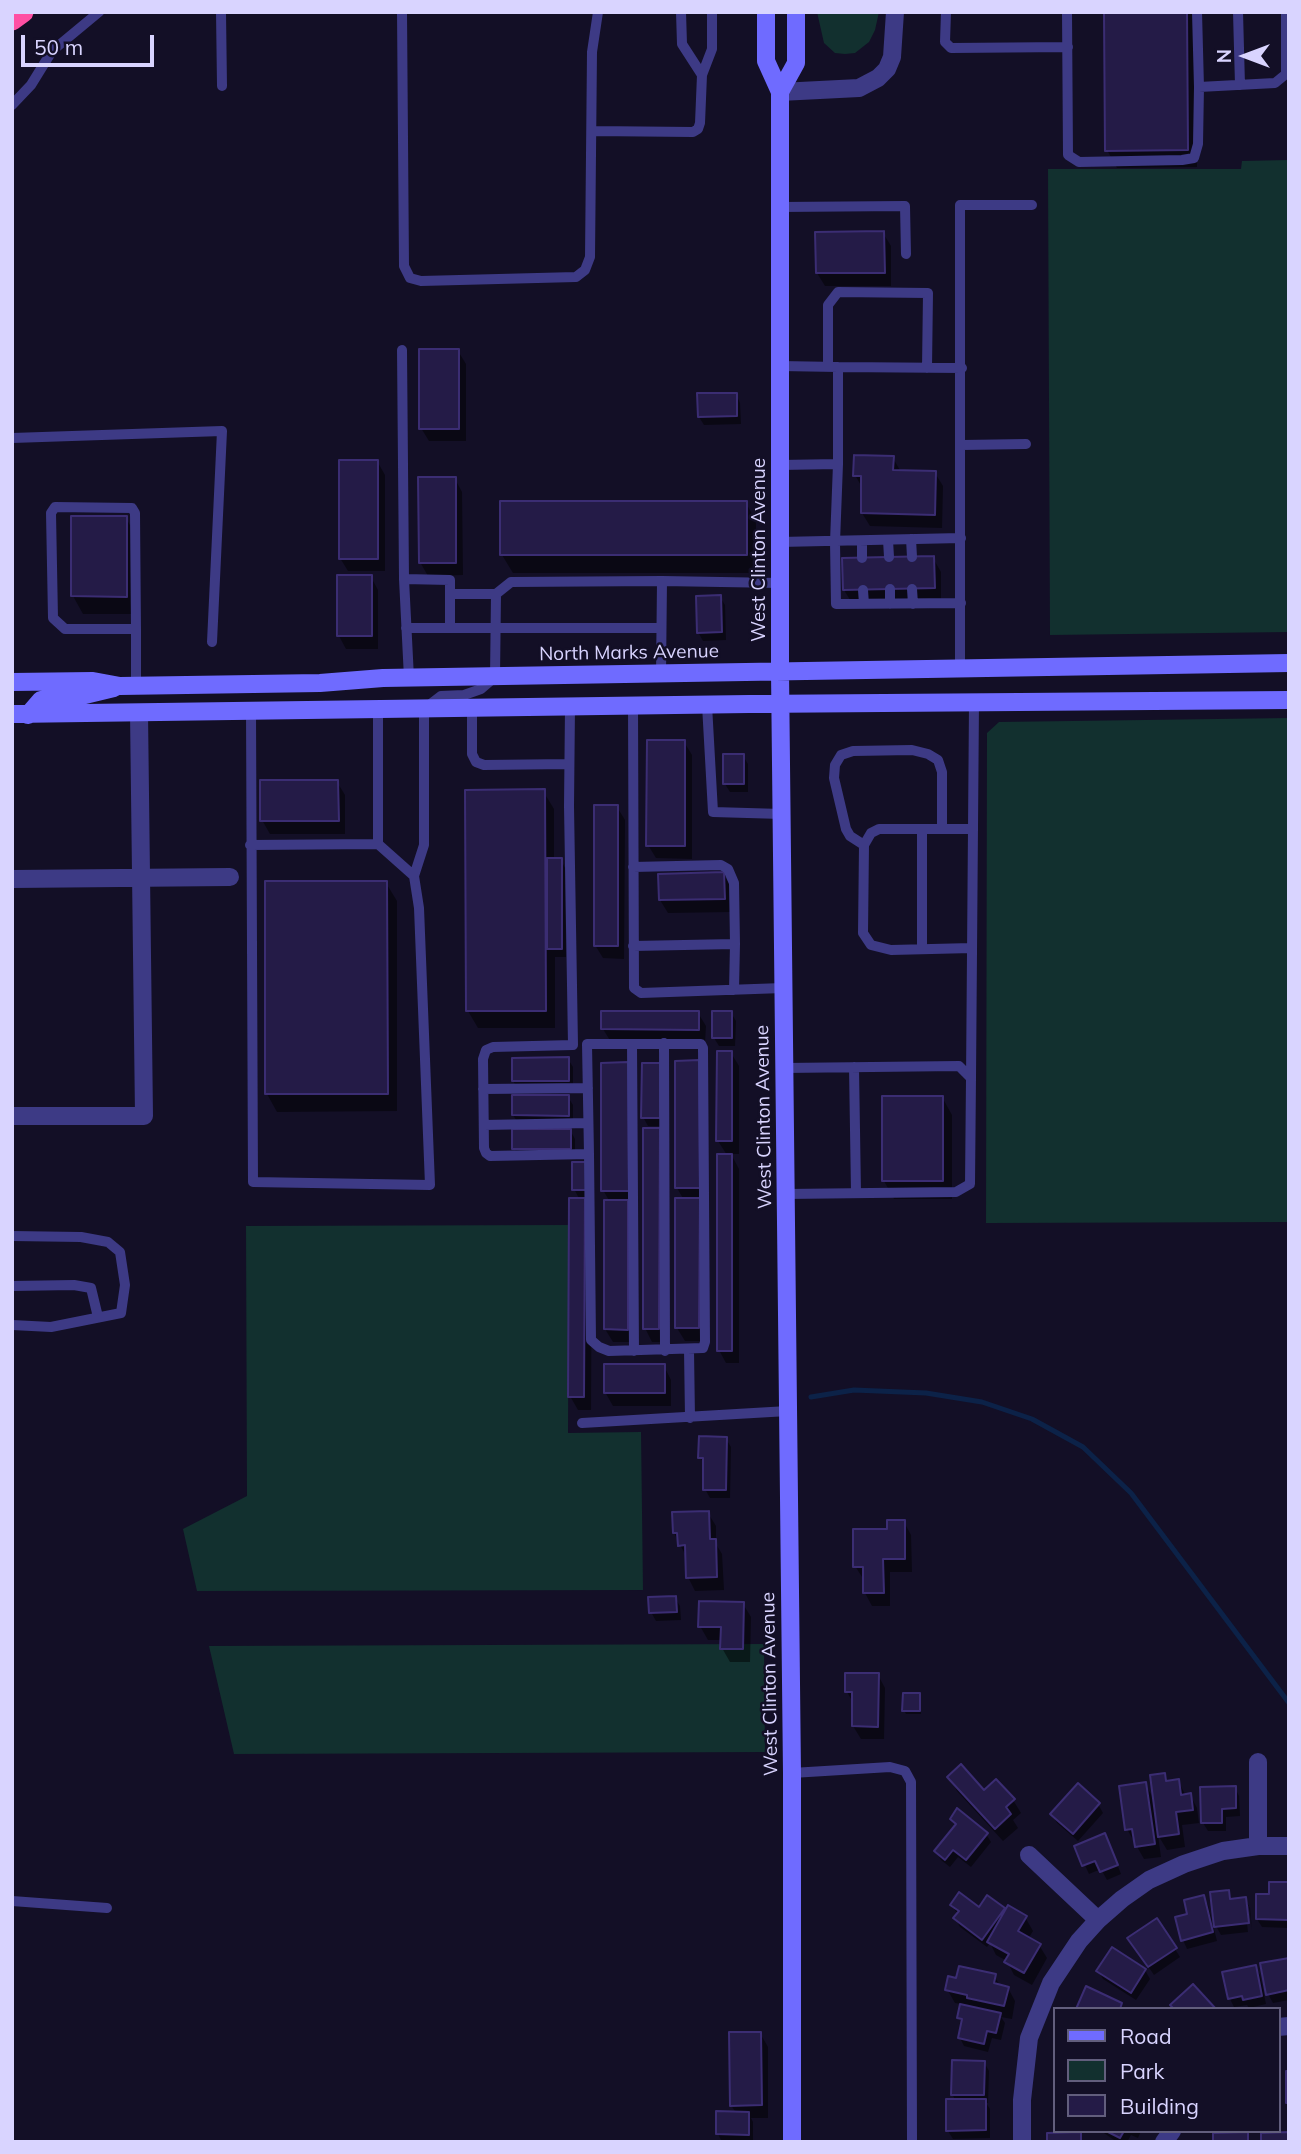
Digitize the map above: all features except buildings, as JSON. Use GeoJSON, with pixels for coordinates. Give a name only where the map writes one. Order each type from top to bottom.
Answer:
{"type":"FeatureCollection","features":[{"type":"Feature","properties":{"kind":"highway"},"geometry":{"type":"LineString","coordinates":[[12,20],[23,12]]}},
{"type":"Feature","properties":{"kind":"main road","name":"West Clinton Avenue"},"geometry":{"type":"LineString","coordinates":[[766,12],[766,61],[780,92],[780,704],[792,1773],[792,2142]]}},
{"type":"Feature","properties":{"kind":"main road","name":"West Clinton Avenue"},"geometry":{"type":"LineString","coordinates":[[780,92],[796,63],[796,12]]}},
{"type":"Feature","properties":{"kind":"main road","name":"North Marks Avenue"},"geometry":{"type":"LineString","coordinates":[[12,682],[93,681],[128,686],[320,683],[409,678],[1289,663]]}},
{"type":"Feature","properties":{"kind":"main road"},"geometry":{"type":"LineString","coordinates":[[20,714],[41,700],[128,686]]}},
{"type":"Feature","properties":{"kind":"main road"},"geometry":{"type":"LineString","coordinates":[[20,714],[1289,700]]}},
{"type":"Feature","properties":{"kind":"street"},"geometry":{"type":"LineString","coordinates":[[780,92],[859,88],[878,78],[887,69],[892,57],[895,12]]}},
{"type":"Feature","properties":{"kind":"street"},"geometry":{"type":"LineString","coordinates":[[12,1116],[144,1116],[139,713]]}},
{"type":"Feature","properties":{"kind":"street"},"geometry":{"type":"LineString","coordinates":[[12,879],[230,877]]}},
{"type":"Feature","properties":{"kind":"street"},"geometry":{"type":"LineString","coordinates":[[1258,1762],[1258,1846]]}},
{"type":"Feature","properties":{"kind":"street"},"geometry":{"type":"LineString","coordinates":[[1022,2142],[1024,2068],[1029,2038],[1051,1983],[1079,1941],[1122,1899],[1149,1881],[1184,1864],[1223,1852],[1258,1846],[1289,1846]]}},
{"type":"Feature","properties":{"kind":"street"},"geometry":{"type":"LineString","coordinates":[[1029,1856],[1098,1920]]}},
{"type":"Feature","properties":{"kind":"lane"},"geometry":{"type":"LineString","coordinates":[[12,105],[31,85],[52,51],[99,12]]}},
{"type":"Feature","properties":{"kind":"lane"},"geometry":{"type":"LineString","coordinates":[[221,12],[222,86]]}},
{"type":"Feature","properties":{"kind":"lane"},"geometry":{"type":"LineString","coordinates":[[402,12],[404,266],[410,278],[421,281],[576,277],[585,270],[590,257],[592,52],[598,12]]}},
{"type":"Feature","properties":{"kind":"lane"},"geometry":{"type":"LineString","coordinates":[[681,12],[682,44],[702,75]]}},
{"type":"Feature","properties":{"kind":"lane"},"geometry":{"type":"LineString","coordinates":[[592,131],[693,132],[701,123],[702,75],[712,48],[712,12]]}},
{"type":"Feature","properties":{"kind":"lane"},"geometry":{"type":"LineString","coordinates":[[946,12],[945,42],[951,48],[1068,47]]}},
{"type":"Feature","properties":{"kind":"lane"},"geometry":{"type":"LineString","coordinates":[[1067,12],[1068,155],[1079,162],[1194,158],[1198,144],[1198,12]]}},
{"type":"Feature","properties":{"kind":"lane"},"geometry":{"type":"LineString","coordinates":[[1238,12],[1240,85]]}},
{"type":"Feature","properties":{"kind":"lane"},"geometry":{"type":"LineString","coordinates":[[1199,87],[1275,83],[1286,74],[1286,12]]}},
{"type":"Feature","properties":{"kind":"lane"},"geometry":{"type":"LineString","coordinates":[[960,669],[960,205],[1032,205]]}},
{"type":"Feature","properties":{"kind":"lane"},"geometry":{"type":"LineString","coordinates":[[780,207],[905,206],[906,254]]}},
{"type":"Feature","properties":{"kind":"lane"},"geometry":{"type":"LineString","coordinates":[[927,368],[928,293],[838,292],[828,305],[838,464],[836,604],[961,603]]}},
{"type":"Feature","properties":{"kind":"lane"},"geometry":{"type":"LineString","coordinates":[[402,350],[404,579],[409,678]]}},
{"type":"Feature","properties":{"kind":"lane"},"geometry":{"type":"LineString","coordinates":[[780,366],[962,368]]}},
{"type":"Feature","properties":{"kind":"lane"},"geometry":{"type":"LineString","coordinates":[[12,438],[222,431],[212,642]]}},
{"type":"Feature","properties":{"kind":"lane"},"geometry":{"type":"LineString","coordinates":[[962,445],[1026,444]]}},
{"type":"Feature","properties":{"kind":"lane"},"geometry":{"type":"LineString","coordinates":[[780,465],[838,464]]}},
{"type":"Feature","properties":{"kind":"lane"},"geometry":{"type":"LineString","coordinates":[[128,686],[136,629],[135,513],[132,508],[55,507],[51,513],[54,618],[65,629],[136,629]]}},
{"type":"Feature","properties":{"kind":"lane"},"geometry":{"type":"LineString","coordinates":[[780,542],[961,538]]}},
{"type":"Feature","properties":{"kind":"lane"},"geometry":{"type":"LineString","coordinates":[[911,539],[912,557]]}},
{"type":"Feature","properties":{"kind":"lane"},"geometry":{"type":"LineString","coordinates":[[888,540],[889,557]]}},
{"type":"Feature","properties":{"kind":"lane"},"geometry":{"type":"LineString","coordinates":[[862,541],[862,558]]}},
{"type":"Feature","properties":{"kind":"lane"},"geometry":{"type":"LineString","coordinates":[[404,579],[450,580],[450,627]]}},
{"type":"Feature","properties":{"kind":"lane"},"geometry":{"type":"LineString","coordinates":[[660,674],[662,581]]}},
{"type":"Feature","properties":{"kind":"lane"},"geometry":{"type":"LineString","coordinates":[[450,594],[496,594],[511,582],[780,583]]}},
{"type":"Feature","properties":{"kind":"lane"},"geometry":{"type":"LineString","coordinates":[[890,589],[890,604]]}},
{"type":"Feature","properties":{"kind":"lane"},"geometry":{"type":"LineString","coordinates":[[912,589],[913,604]]}},
{"type":"Feature","properties":{"kind":"lane"},"geometry":{"type":"LineString","coordinates":[[863,590],[864,604]]}},
{"type":"Feature","properties":{"kind":"lane"},"geometry":{"type":"LineString","coordinates":[[251,711],[253,1182],[430,1185],[419,908],[414,876],[424,845],[424,709],[440,696],[464,695],[481,689],[495,677],[496,594]]}},
{"type":"Feature","properties":{"kind":"lane"},"geometry":{"type":"LineString","coordinates":[[406,628],[661,628]]}},
{"type":"Feature","properties":{"kind":"lane"},"geometry":{"type":"LineString","coordinates":[[786,1194],[956,1192],[970,1184],[974,702]]}},
{"type":"Feature","properties":{"kind":"lane"},"geometry":{"type":"LineString","coordinates":[[707,705],[713,812],[782,814]]}},
{"type":"Feature","properties":{"kind":"lane"},"geometry":{"type":"LineString","coordinates":[[570,706],[573,1045]]}},
{"type":"Feature","properties":{"kind":"lane"},"geometry":{"type":"LineString","coordinates":[[633,706],[634,988],[641,993],[783,988]]}},
{"type":"Feature","properties":{"kind":"lane"},"geometry":{"type":"LineString","coordinates":[[472,708],[472,754],[476,762],[484,765],[569,764]]}},
{"type":"Feature","properties":{"kind":"lane"},"geometry":{"type":"LineString","coordinates":[[378,709],[378,845]]}},
{"type":"Feature","properties":{"kind":"lane"},"geometry":{"type":"LineString","coordinates":[[864,845],[850,836],[846,829],[834,778],[835,765],[841,755],[853,751],[912,750],[938,760],[942,772],[942,829]]}},
{"type":"Feature","properties":{"kind":"lane"},"geometry":{"type":"LineString","coordinates":[[972,948],[891,950],[871,945],[863,933],[864,845],[870,833],[879,829],[973,829]]}},
{"type":"Feature","properties":{"kind":"lane"},"geometry":{"type":"LineString","coordinates":[[922,829],[922,949]]}},
{"type":"Feature","properties":{"kind":"lane"},"geometry":{"type":"LineString","coordinates":[[250,845],[378,845],[414,876]]}},
{"type":"Feature","properties":{"kind":"lane"},"geometry":{"type":"LineString","coordinates":[[633,867],[721,865],[728,869],[734,883],[734,990]]}},
{"type":"Feature","properties":{"kind":"lane"},"geometry":{"type":"LineString","coordinates":[[633,946],[735,944]]}},
{"type":"Feature","properties":{"kind":"lane"},"geometry":{"type":"LineString","coordinates":[[587,1044],[589,1154],[591,1340],[608,1352],[703,1348],[703,1048],[697,1043],[664,1043],[587,1044],[494,1047],[486,1050],[483,1059],[486,1153],[490,1156],[589,1154]]}},
{"type":"Feature","properties":{"kind":"lane"},"geometry":{"type":"LineString","coordinates":[[664,1043],[665,1350]]}},
{"type":"Feature","properties":{"kind":"lane"},"geometry":{"type":"LineString","coordinates":[[632,1044],[634,1351]]}},
{"type":"Feature","properties":{"kind":"lane"},"geometry":{"type":"LineString","coordinates":[[784,1068],[959,1066],[971,1078]]}},
{"type":"Feature","properties":{"kind":"lane"},"geometry":{"type":"LineString","coordinates":[[854,1067],[856,1193]]}},
{"type":"Feature","properties":{"kind":"lane"},"geometry":{"type":"LineString","coordinates":[[483,1090],[588,1088]]}},
{"type":"Feature","properties":{"kind":"lane"},"geometry":{"type":"LineString","coordinates":[[484,1125],[588,1123]]}},
{"type":"Feature","properties":{"kind":"lane"},"geometry":{"type":"LineString","coordinates":[[12,1236],[81,1237],[108,1242],[120,1252],[125,1285],[121,1312],[51,1327],[12,1325]]}},
{"type":"Feature","properties":{"kind":"lane"},"geometry":{"type":"LineString","coordinates":[[12,1286],[74,1285],[91,1288],[98,1317]]}},
{"type":"Feature","properties":{"kind":"lane"},"geometry":{"type":"LineString","coordinates":[[689,1350],[691,1418]]}},
{"type":"Feature","properties":{"kind":"lane"},"geometry":{"type":"LineString","coordinates":[[582,1423],[788,1411]]}},
{"type":"Feature","properties":{"kind":"lane"},"geometry":{"type":"LineString","coordinates":[[792,1773],[890,1767],[905,1771],[911,1782],[912,2142]]}},
{"type":"Feature","properties":{"kind":"lane"},"geometry":{"type":"LineString","coordinates":[[12,1901],[107,1908]]}},
{"type":"Feature","properties":{"kind":"green space"},"geometry":{"type":"Polygon","coordinates":[[[817,12],[879,12],[869,42],[855,53],[845,54],[835,53],[824,43],[817,12]]]}},
{"type":"Feature","properties":{"kind":"green space"},"geometry":{"type":"Polygon","coordinates":[[[1289,160],[1289,632],[1050,635],[1048,169],[1241,169],[1242,161],[1289,160]]]}},
{"type":"Feature","properties":{"kind":"green space"},"geometry":{"type":"Polygon","coordinates":[[[1289,718],[1289,1222],[986,1223],[987,733],[999,722],[1289,718]]]}},
{"type":"Feature","properties":{"kind":"green space"},"geometry":{"type":"Polygon","coordinates":[[[569,1225],[568,1433],[641,1432],[643,1590],[197,1591],[183,1529],[247,1496],[246,1226],[569,1225]]]}},
{"type":"Feature","properties":{"kind":"green space"},"geometry":{"type":"Polygon","coordinates":[[[764,1644],[765,1752],[234,1754],[209,1646],[764,1644]]]}},
{"type":"Feature","properties":{"kind":"waterway"},"geometry":{"type":"LineString","coordinates":[[811,1397],[854,1390],[926,1393],[982,1402],[1032,1419],[1083,1447],[1131,1493],[1289,1703]]}}]}
